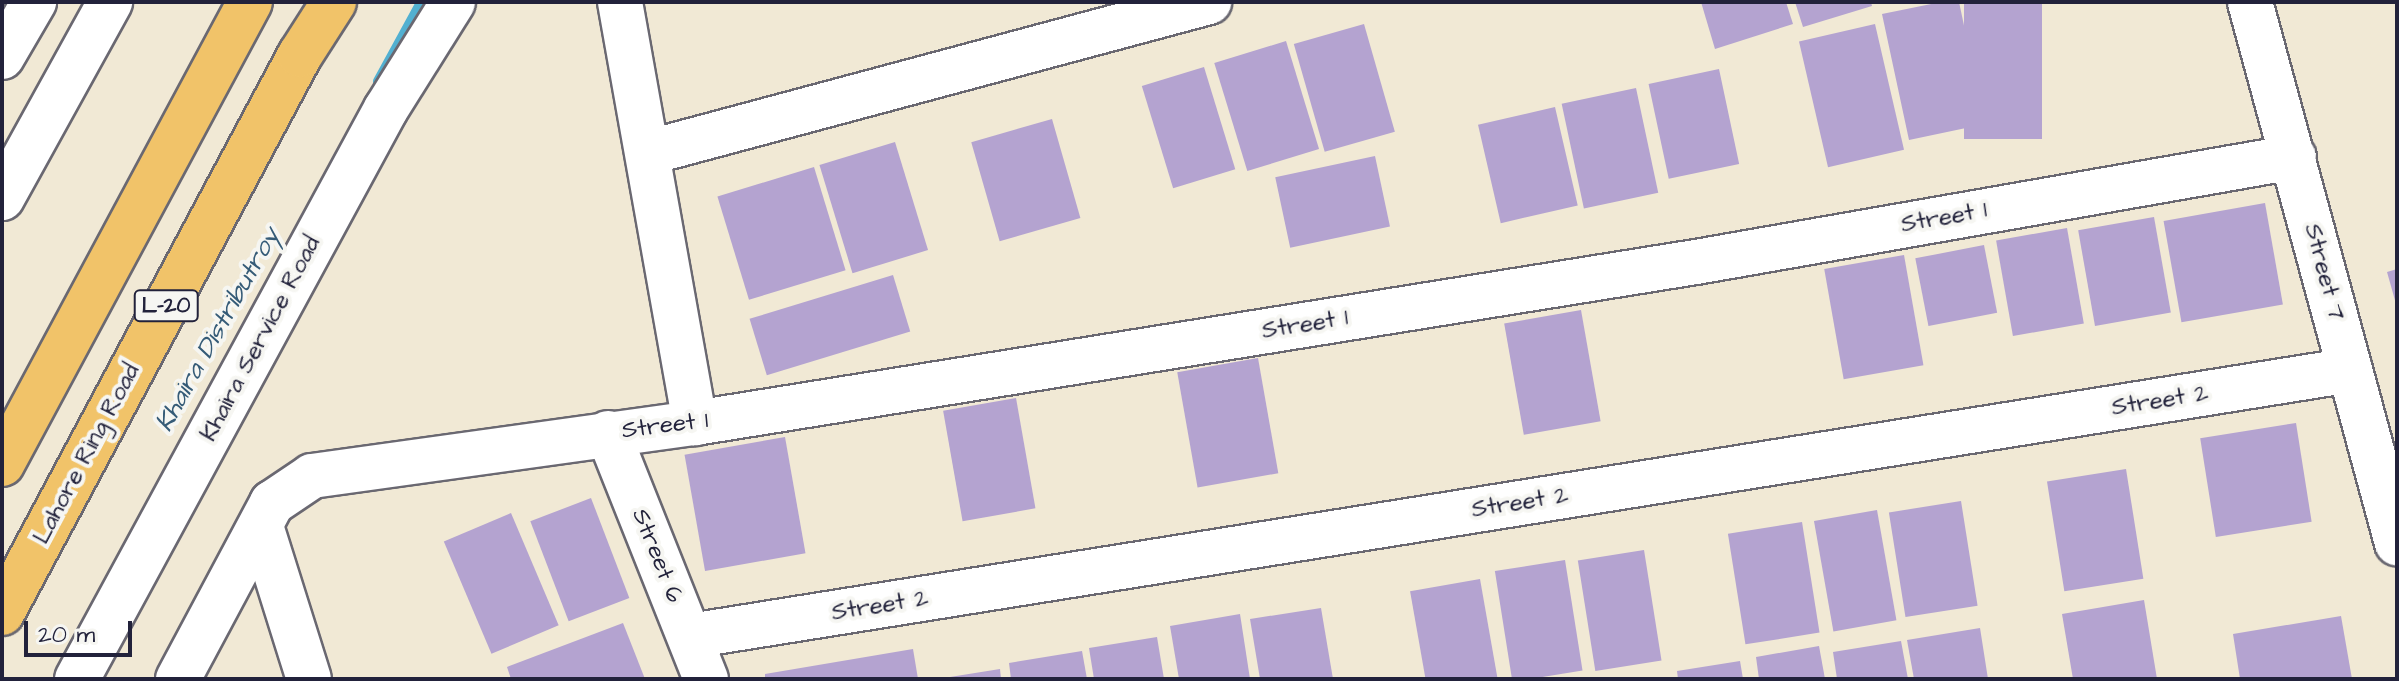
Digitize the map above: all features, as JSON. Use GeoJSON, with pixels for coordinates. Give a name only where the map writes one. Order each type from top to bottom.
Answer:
{"type":"FeatureCollection","features":[{"type":"Feature","properties":{"kind":"highway","name":"L-20"},"geometry":{"type":"LineString","coordinates":[[2,464],[250,2]]}},
{"type":"Feature","properties":{"kind":"highway","name":"Lahore Ring Road"},"geometry":{"type":"LineString","coordinates":[[2,613],[300,55],[334,2]]}},
{"type":"Feature","properties":{"kind":"street"},"geometry":{"type":"LineString","coordinates":[[2,57],[34,2]]}},
{"type":"Feature","properties":{"kind":"street"},"geometry":{"type":"LineString","coordinates":[[2,198],[110,2]]}},
{"type":"Feature","properties":{"kind":"street","name":"Khaira Service Road"},"geometry":{"type":"LineString","coordinates":[[77,679],[386,109],[453,2]]}},
{"type":"Feature","properties":{"kind":"street"},"geometry":{"type":"LineString","coordinates":[[620,2],[650,152],[695,423]]}},
{"type":"Feature","properties":{"kind":"street"},"geometry":{"type":"LineString","coordinates":[[650,152],[1209,2]]}},
{"type":"Feature","properties":{"kind":"street","name":"Street 7"},"geometry":{"type":"LineString","coordinates":[[2250,2],[2397,543]]}},
{"type":"Feature","properties":{"kind":"street","name":"Street 1"},"geometry":{"type":"LineString","coordinates":[[261,526],[272,503],[312,476],[695,423],[1696,262],[2294,157]]}},
{"type":"Feature","properties":{"kind":"street","name":"Street 2"},"geometry":{"type":"LineString","coordinates":[[690,636],[2350,370]]}},
{"type":"Feature","properties":{"kind":"street","name":"Street 6"},"geometry":{"type":"LineString","coordinates":[[608,433],[706,679]]}},
{"type":"Feature","properties":{"kind":"street"},"geometry":{"type":"LineString","coordinates":[[178,679],[261,526]]}},
{"type":"Feature","properties":{"kind":"street"},"geometry":{"type":"LineString","coordinates":[[261,526],[309,679]]}},
{"type":"Feature","properties":{"kind":"building"},"geometry":{"type":"Polygon","coordinates":[[[1701,2],[1786,2],[1793,24],[1715,49],[1701,2]]]}},
{"type":"Feature","properties":{"kind":"building"},"geometry":{"type":"Polygon","coordinates":[[[1795,2],[1871,2],[1872,6],[1803,27],[1795,2]]]}},
{"type":"Feature","properties":{"kind":"building"},"geometry":{"type":"Polygon","coordinates":[[[1941,2],[1959,2],[1985,124],[1909,140],[1882,14],[1941,2]]]}},
{"type":"Feature","properties":{"kind":"building"},"geometry":{"type":"Polygon","coordinates":[[[1964,2],[2042,2],[2042,139],[1964,139],[1964,2]]]}},
{"type":"Feature","properties":{"kind":"building"},"geometry":{"type":"Polygon","coordinates":[[[1364,24],[1395,132],[1325,152],[1294,44],[1364,24]]]}},
{"type":"Feature","properties":{"kind":"building"},"geometry":{"type":"Polygon","coordinates":[[[1875,24],[1904,150],[1828,167],[1799,42],[1875,24]]]}},
{"type":"Feature","properties":{"kind":"building"},"geometry":{"type":"Polygon","coordinates":[[[1286,41],[1319,149],[1247,171],[1214,63],[1286,41]]]}},
{"type":"Feature","properties":{"kind":"building"},"geometry":{"type":"Polygon","coordinates":[[[1204,67],[1235,169],[1173,188],[1142,86],[1204,67]]]}},
{"type":"Feature","properties":{"kind":"building"},"geometry":{"type":"Polygon","coordinates":[[[1719,69],[1739,164],[1669,179],[1649,84],[1719,69]]]}},
{"type":"Feature","properties":{"kind":"building"},"geometry":{"type":"Polygon","coordinates":[[[1636,88],[1658,193],[1584,208],[1562,104],[1636,88]]]}},
{"type":"Feature","properties":{"kind":"building"},"geometry":{"type":"Polygon","coordinates":[[[1555,107],[1578,205],[1501,223],[1478,125],[1555,107]]]}},
{"type":"Feature","properties":{"kind":"building"},"geometry":{"type":"Polygon","coordinates":[[[1052,119],[1080,218],[1000,241],[971,142],[1052,119]]]}},
{"type":"Feature","properties":{"kind":"building"},"geometry":{"type":"Polygon","coordinates":[[[895,142],[928,250],[852,273],[819,165],[895,142]]]}},
{"type":"Feature","properties":{"kind":"building"},"geometry":{"type":"Polygon","coordinates":[[[1375,156],[1390,226],[1290,248],[1275,177],[1375,156]]]}},
{"type":"Feature","properties":{"kind":"building"},"geometry":{"type":"Polygon","coordinates":[[[814,167],[846,270],[749,300],[717,197],[814,167]]]}},
{"type":"Feature","properties":{"kind":"building"},"geometry":{"type":"Polygon","coordinates":[[[2265,203],[2283,304],[2181,322],[2164,221],[2265,203]]]}},
{"type":"Feature","properties":{"kind":"building"},"geometry":{"type":"Polygon","coordinates":[[[2154,217],[2171,313],[2095,326],[2078,230],[2154,217]]]}},
{"type":"Feature","properties":{"kind":"building"},"geometry":{"type":"Polygon","coordinates":[[[2067,228],[2084,324],[2013,336],[1996,241],[2067,228]]]}},
{"type":"Feature","properties":{"kind":"building"},"geometry":{"type":"Polygon","coordinates":[[[1984,245],[1997,313],[1928,326],[1915,258],[1984,245]]]}},
{"type":"Feature","properties":{"kind":"building"},"geometry":{"type":"Polygon","coordinates":[[[1904,255],[1923,365],[1844,379],[1824,269],[1904,255]]]}},
{"type":"Feature","properties":{"kind":"building"},"geometry":{"type":"Polygon","coordinates":[[[2397,269],[2397,304],[2396,304],[2387,272],[2397,269]]]}},
{"type":"Feature","properties":{"kind":"building"},"geometry":{"type":"Polygon","coordinates":[[[893,275],[910,331],[767,375],[750,319],[893,275]]]}},
{"type":"Feature","properties":{"kind":"building"},"geometry":{"type":"Polygon","coordinates":[[[1581,310],[1601,421],[1524,435],[1504,324],[1581,310]]]}},
{"type":"Feature","properties":{"kind":"building"},"geometry":{"type":"Polygon","coordinates":[[[1258,358],[1278,473],[1198,487],[1177,372],[1258,358]]]}},
{"type":"Feature","properties":{"kind":"building"},"geometry":{"type":"Polygon","coordinates":[[[1016,398],[1035,508],[963,521],[943,411],[1016,398]]]}},
{"type":"Feature","properties":{"kind":"building"},"geometry":{"type":"Polygon","coordinates":[[[2296,423],[2312,522],[2216,537],[2200,438],[2296,423]]]}},
{"type":"Feature","properties":{"kind":"building"},"geometry":{"type":"Polygon","coordinates":[[[785,437],[805,553],[705,571],[685,455],[785,437]]]}},
{"type":"Feature","properties":{"kind":"building"},"geometry":{"type":"Polygon","coordinates":[[[2126,469],[2143,579],[2064,591],[2047,482],[2126,469]]]}},
{"type":"Feature","properties":{"kind":"building"},"geometry":{"type":"Polygon","coordinates":[[[591,498],[629,598],[569,621],[530,521],[591,498]]]}},
{"type":"Feature","properties":{"kind":"building"},"geometry":{"type":"Polygon","coordinates":[[[1961,501],[1978,606],[1905,617],[1889,512],[1961,501]]]}},
{"type":"Feature","properties":{"kind":"building"},"geometry":{"type":"Polygon","coordinates":[[[1877,510],[1896,620],[1833,631],[1814,521],[1877,510]]]}},
{"type":"Feature","properties":{"kind":"building"},"geometry":{"type":"Polygon","coordinates":[[[511,513],[559,625],[491,654],[444,542],[511,513]]]}},
{"type":"Feature","properties":{"kind":"building"},"geometry":{"type":"Polygon","coordinates":[[[1802,522],[1820,633],[1745,644],[1728,534],[1802,522]]]}},
{"type":"Feature","properties":{"kind":"building"},"geometry":{"type":"Polygon","coordinates":[[[1644,550],[1662,661],[1595,671],[1578,560],[1644,550]]]}},
{"type":"Feature","properties":{"kind":"building"},"geometry":{"type":"Polygon","coordinates":[[[1565,560],[1583,671],[1512,679],[1495,571],[1565,560]]]}},
{"type":"Feature","properties":{"kind":"building"},"geometry":{"type":"Polygon","coordinates":[[[1480,579],[1498,678],[1426,679],[1410,591],[1480,579]]]}},
{"type":"Feature","properties":{"kind":"building"},"geometry":{"type":"Polygon","coordinates":[[[2144,600],[2157,679],[2073,679],[2062,614],[2144,600]]]}},
{"type":"Feature","properties":{"kind":"building"},"geometry":{"type":"Polygon","coordinates":[[[1321,608],[1333,679],[1260,679],[1250,619],[1321,608]]]}},
{"type":"Feature","properties":{"kind":"building"},"geometry":{"type":"Polygon","coordinates":[[[1240,614],[1250,679],[1179,679],[1170,626],[1240,614]]]}},
{"type":"Feature","properties":{"kind":"building"},"geometry":{"type":"Polygon","coordinates":[[[2341,616],[2352,679],[2240,679],[2233,634],[2341,616]]]}},
{"type":"Feature","properties":{"kind":"building"},"geometry":{"type":"Polygon","coordinates":[[[623,623],[645,679],[511,679],[507,667],[623,623]]]}},
{"type":"Feature","properties":{"kind":"building"},"geometry":{"type":"Polygon","coordinates":[[[1980,628],[1988,679],[1914,679],[1907,640],[1980,628]]]}},
{"type":"Feature","properties":{"kind":"building"},"geometry":{"type":"Polygon","coordinates":[[[1157,637],[1164,679],[1094,679],[1089,648],[1157,637]]]}},
{"type":"Feature","properties":{"kind":"building"},"geometry":{"type":"Polygon","coordinates":[[[1901,641],[1908,679],[1837,679],[1833,652],[1901,641]]]}},
{"type":"Feature","properties":{"kind":"building"},"geometry":{"type":"Polygon","coordinates":[[[1819,646],[1825,679],[1759,679],[1756,657],[1819,646]]]}},
{"type":"Feature","properties":{"kind":"building"},"geometry":{"type":"Polygon","coordinates":[[[913,649],[918,679],[765,679],[765,674],[913,649]]]}},
{"type":"Feature","properties":{"kind":"building"},"geometry":{"type":"Polygon","coordinates":[[[1082,651],[1087,679],[1011,679],[1009,663],[1082,651]]]}},
{"type":"Feature","properties":{"kind":"building"},"geometry":{"type":"Polygon","coordinates":[[[1740,661],[1743,679],[1678,679],[1677,671],[1740,661]]]}},
{"type":"Feature","properties":{"kind":"building"},"geometry":{"type":"Polygon","coordinates":[[[1000,669],[1001,679],[950,679],[950,677],[1000,669]]]}},
{"type":"Feature","properties":{"kind":"waterway","name":"Khaira Distributroy"},"geometry":{"type":"LineString","coordinates":[[378,81],[421,2]]}}]}
